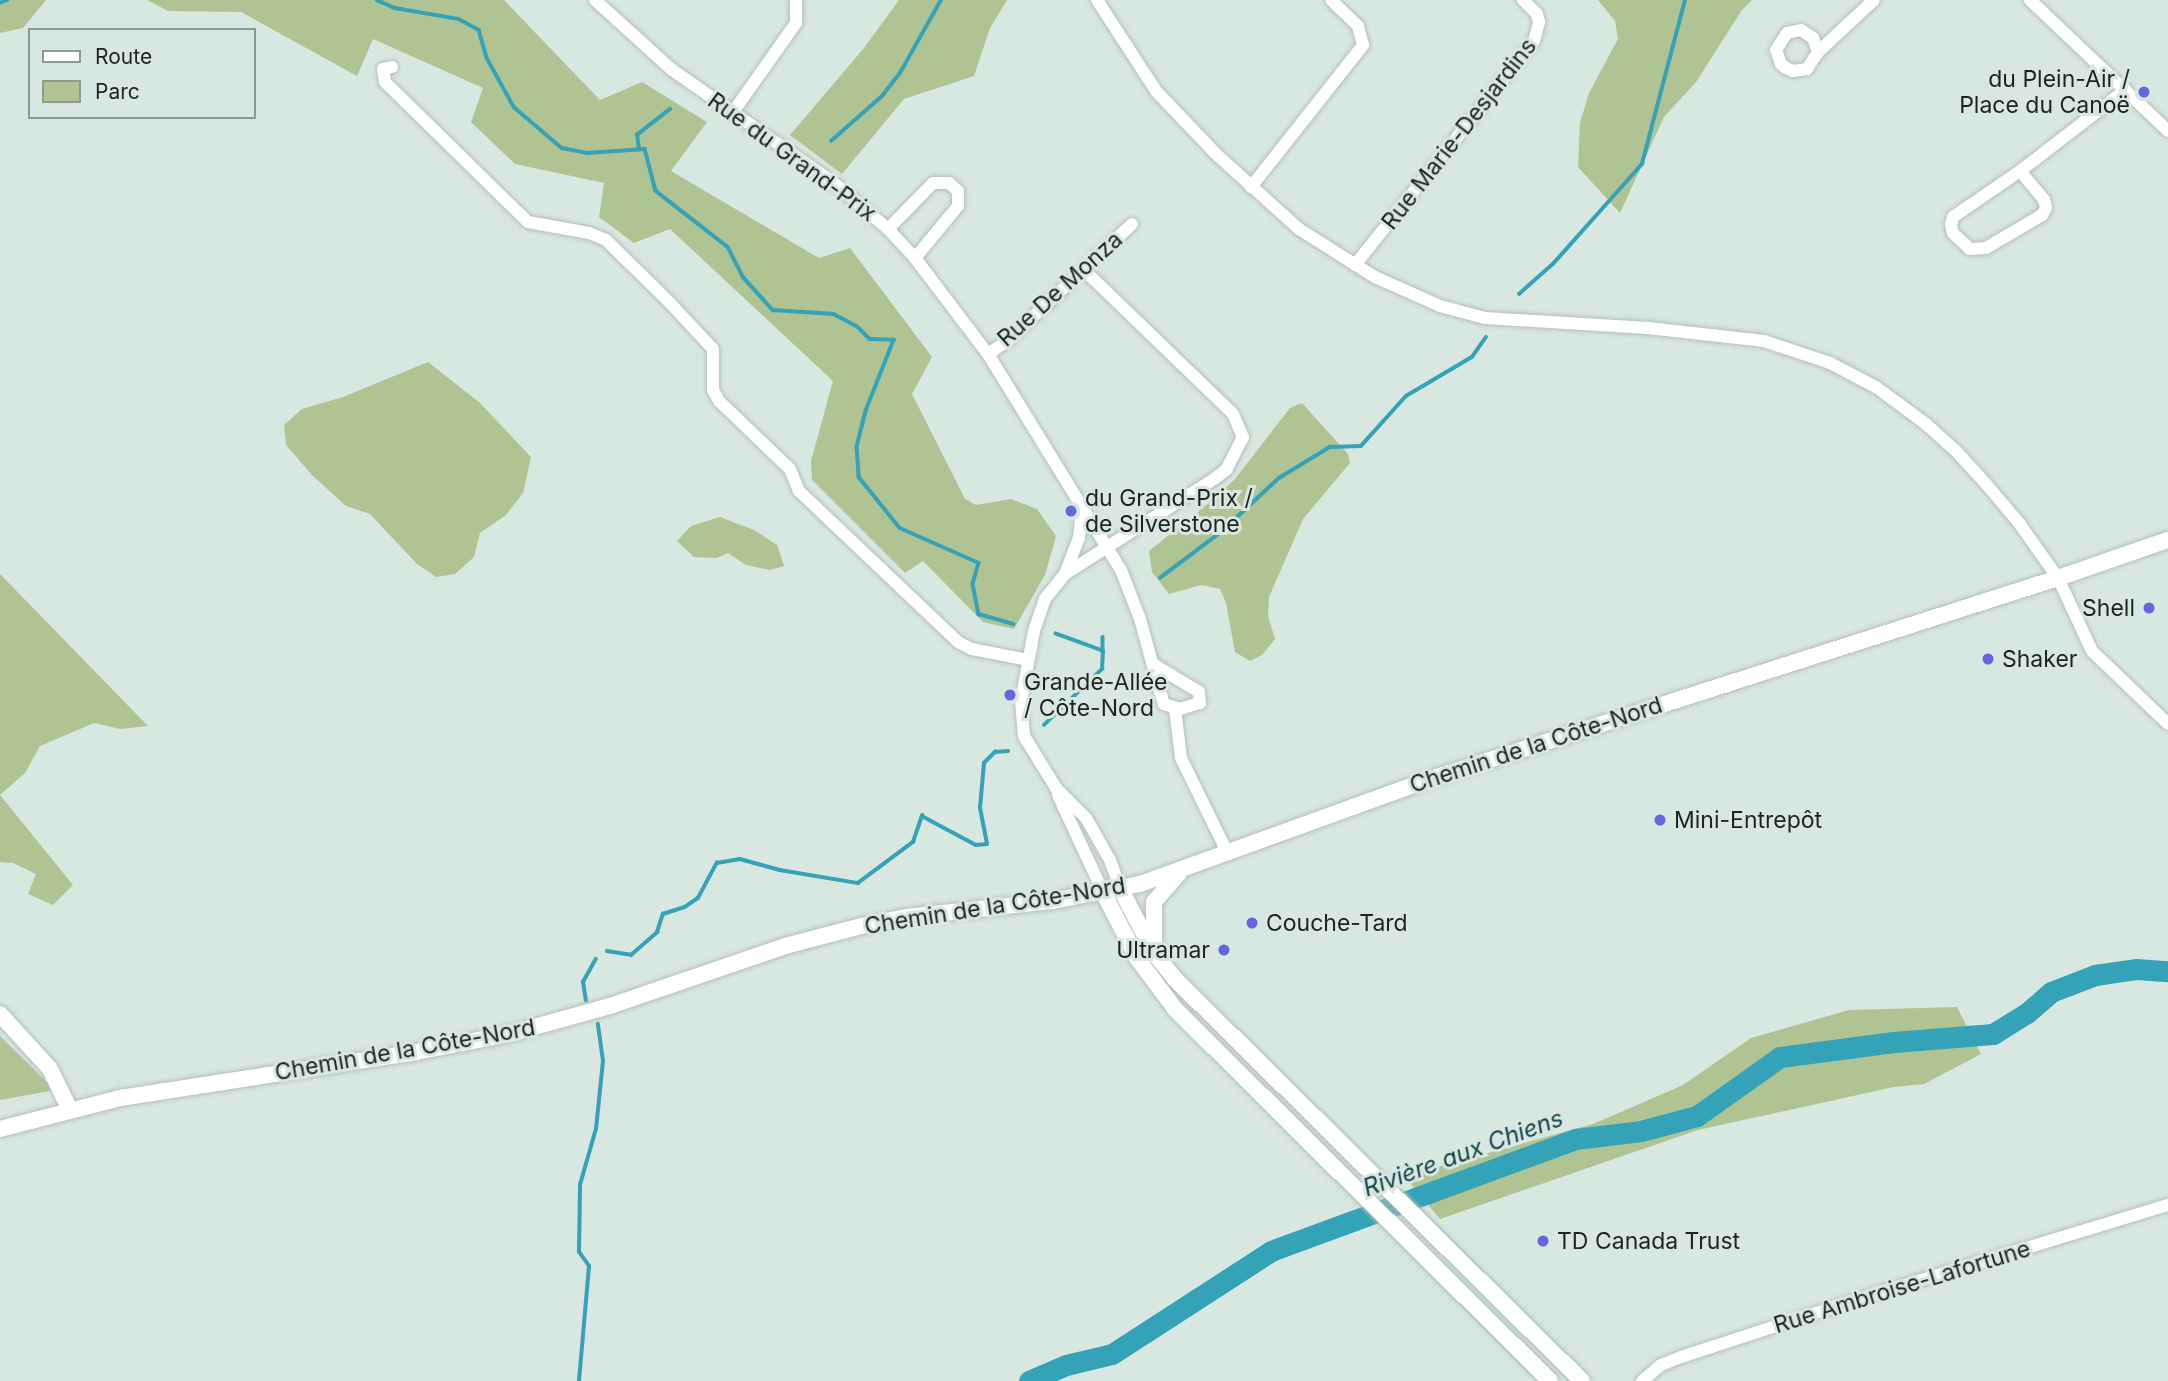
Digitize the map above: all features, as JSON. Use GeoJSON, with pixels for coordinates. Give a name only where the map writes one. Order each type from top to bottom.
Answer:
{"type":"FeatureCollection","features":[{"type":"Feature","properties":{"kind":"street","name":"Rue du Grand-Prix"},"geometry":{"type":"LineString","coordinates":[[595,0],[671,69],[834,183],[888,229],[915,258],[988,354],[1130,588],[1162,700],[1175,709]]}},
{"type":"Feature","properties":{"kind":"street"},"geometry":{"type":"LineString","coordinates":[[733,112],[796,23],[796,0]]}},
{"type":"Feature","properties":{"kind":"street"},"geometry":{"type":"LineString","coordinates":[[1097,0],[1156,90],[1251,187],[1299,229],[1354,265],[1411,295],[1467,314],[1510,321],[1720,334],[1764,341],[1830,363],[1876,387],[1956,451],[2019,523],[2058,578],[2092,651],[2168,724]]}},
{"type":"Feature","properties":{"kind":"street"},"geometry":{"type":"LineString","coordinates":[[1251,187],[1363,45],[1359,26],[1331,0]]}},
{"type":"Feature","properties":{"kind":"street","name":"Rue Marie-Desjardins"},"geometry":{"type":"LineString","coordinates":[[1354,265],[1534,41],[1539,22],[1537,13],[1523,0]]}},
{"type":"Feature","properties":{"kind":"street"},"geometry":{"type":"LineString","coordinates":[[1818,52],[1874,0]]}},
{"type":"Feature","properties":{"kind":"street"},"geometry":{"type":"LineString","coordinates":[[2030,0],[2168,131]]}},
{"type":"Feature","properties":{"kind":"street"},"geometry":{"type":"LineString","coordinates":[[392,67],[383,69],[385,82],[528,222],[589,233],[606,240],[669,302],[713,349],[713,390],[719,401],[790,469],[799,491],[957,642],[972,649],[1028,660]]}},
{"type":"Feature","properties":{"kind":"street"},"geometry":{"type":"LineString","coordinates":[[2020,171],[2045,200],[2046,208],[2042,215],[1986,248],[1970,249],[1953,233],[1953,218],[2020,171],[2125,90]]}},
{"type":"Feature","properties":{"kind":"street"},"geometry":{"type":"LineString","coordinates":[[888,229],[933,183],[949,183],[958,191],[958,206],[915,258]]}},
{"type":"Feature","properties":{"kind":"street","name":"Rue De Monza"},"geometry":{"type":"LineString","coordinates":[[988,354],[1007,341],[1132,224]]}},
{"type":"Feature","properties":{"kind":"street"},"geometry":{"type":"LineString","coordinates":[[1084,270],[1233,414],[1243,437],[1234,457],[1220,474],[1065,574],[1049,592],[1042,607],[1028,660],[1020,710],[1022,729],[1031,751],[1056,788],[1131,949],[1160,991],[1550,1381]]}},
{"type":"Feature","properties":{"kind":"street"},"geometry":{"type":"LineString","coordinates":[[1065,574],[1079,538],[1082,511]]}},
{"type":"Feature","properties":{"kind":"street","name":"Chemin de la Côte-Nord"},"geometry":{"type":"LineString","coordinates":[[0,1129],[134,1096],[484,1040],[610,1006],[785,946],[861,926],[1103,892],[1181,872],[1332,813],[1486,760],[2058,578],[2168,540]]}},
{"type":"Feature","properties":{"kind":"street"},"geometry":{"type":"LineString","coordinates":[[1153,664],[1201,694],[1198,704],[1175,709],[1181,758],[1228,854]]}},
{"type":"Feature","properties":{"kind":"street"},"geometry":{"type":"LineString","coordinates":[[1056,788],[1086,818],[1110,860],[1120,888],[1154,953],[1183,988],[1582,1381]]}},
{"type":"Feature","properties":{"kind":"street"},"geometry":{"type":"LineString","coordinates":[[1154,953],[1154,902],[1181,872]]}},
{"type":"Feature","properties":{"kind":"street"},"geometry":{"type":"LineString","coordinates":[[0,1014],[50,1069],[70,1110]]}},
{"type":"Feature","properties":{"kind":"street"},"geometry":{"type":"LineString","coordinates":[[1380,1212],[1400,1203]]}},
{"type":"Feature","properties":{"kind":"street","name":"Rue Ambroise-Lafortune"},"geometry":{"type":"LineString","coordinates":[[1642,1381],[1674,1359],[1852,1301],[2168,1205]]}},
{"type":"Feature","properties":{"kind":"green space"},"geometry":{"type":"Polygon","coordinates":[[[0,0],[46,0],[23,28],[0,33],[0,0]]]}},
{"type":"Feature","properties":{"kind":"green space"},"geometry":{"type":"Polygon","coordinates":[[[147,0],[504,0],[600,100],[642,82],[707,122],[671,171],[819,258],[850,248],[932,357],[912,394],[965,499],[976,505],[1011,499],[1037,509],[1056,536],[1045,575],[1014,629],[983,622],[923,561],[905,573],[812,480],[811,461],[833,381],[670,229],[634,243],[599,217],[604,183],[515,164],[471,122],[483,88],[373,39],[357,76],[241,12],[168,11],[147,0]]]}},
{"type":"Feature","properties":{"kind":"green space"},"geometry":{"type":"Polygon","coordinates":[[[899,0],[1007,0],[990,28],[974,76],[904,99],[842,174],[790,135],[864,48],[899,0]]]}},
{"type":"Feature","properties":{"kind":"green space"},"geometry":{"type":"Polygon","coordinates":[[[1598,0],[1752,0],[1742,10],[1696,82],[1664,117],[1620,213],[1578,167],[1580,123],[1589,93],[1618,39],[1615,21],[1598,0]]]}},
{"type":"Feature","properties":{"kind":"green space"},"geometry":{"type":"Polygon","coordinates":[[[428,362],[480,403],[531,457],[523,493],[506,515],[480,533],[474,557],[455,574],[436,577],[417,564],[370,514],[346,506],[312,475],[286,445],[284,425],[302,409],[343,397],[428,362]]]}},
{"type":"Feature","properties":{"kind":"green space"},"geometry":{"type":"Polygon","coordinates":[[[1302,403],[1348,454],[1350,463],[1303,519],[1269,597],[1268,616],[1275,639],[1262,655],[1250,661],[1235,652],[1226,603],[1220,589],[1201,585],[1169,594],[1152,572],[1149,551],[1235,479],[1290,408],[1302,403]]]}},
{"type":"Feature","properties":{"kind":"green space"},"geometry":{"type":"Polygon","coordinates":[[[720,517],[754,530],[777,545],[784,566],[770,570],[746,565],[728,553],[717,558],[694,557],[677,541],[691,526],[720,517]]]}},
{"type":"Feature","properties":{"kind":"green space"},"geometry":{"type":"Polygon","coordinates":[[[0,574],[148,726],[120,729],[94,723],[40,746],[25,773],[0,795],[0,574]]]}},
{"type":"Feature","properties":{"kind":"green space"},"geometry":{"type":"Polygon","coordinates":[[[0,795],[73,885],[53,905],[28,894],[36,874],[13,863],[0,862],[0,795]]]}},
{"type":"Feature","properties":{"kind":"green space"},"geometry":{"type":"Polygon","coordinates":[[[1957,1007],[1981,1054],[1924,1084],[1894,1087],[1698,1130],[1440,1219],[1404,1176],[1593,1124],[1683,1085],[1751,1038],[1849,1010],[1957,1007]]]}},
{"type":"Feature","properties":{"kind":"green space"},"geometry":{"type":"Polygon","coordinates":[[[0,1036],[55,1090],[0,1100],[0,1036]]]}},
{"type":"Feature","properties":{"kind":"waterway"},"geometry":{"type":"LineString","coordinates":[[0,3],[7,0]]}},
{"type":"Feature","properties":{"kind":"waterway"},"geometry":{"type":"LineString","coordinates":[[377,0],[395,8],[459,19],[479,30],[487,58],[514,107],[562,148],[587,153],[645,149],[656,191],[728,247],[743,277],[773,310],[834,314],[857,326],[870,339],[894,340],[866,411],[857,446],[859,477],[900,528],[979,563],[973,584],[979,614],[1014,624]]}},
{"type":"Feature","properties":{"kind":"waterway"},"geometry":{"type":"LineString","coordinates":[[831,141],[882,96],[900,73],[941,0]]}},
{"type":"Feature","properties":{"kind":"waterway"},"geometry":{"type":"LineString","coordinates":[[1519,294],[1553,264],[1642,164],[1685,0]]}},
{"type":"Feature","properties":{"kind":"waterway"},"geometry":{"type":"LineString","coordinates":[[639,149],[637,135],[670,109]]}},
{"type":"Feature","properties":{"kind":"waterway"},"geometry":{"type":"LineString","coordinates":[[1160,578],[1221,532],[1279,478],[1330,447],[1361,446],[1406,396],[1472,357],[1486,337]]}},
{"type":"Feature","properties":{"kind":"waterway"},"geometry":{"type":"LineString","coordinates":[[1044,725],[1102,669],[1103,651],[1056,634]]}},
{"type":"Feature","properties":{"kind":"waterway"},"geometry":{"type":"LineString","coordinates":[[1103,637],[1103,651]]}},
{"type":"Feature","properties":{"kind":"waterway"},"geometry":{"type":"LineString","coordinates":[[607,951],[631,955],[657,932],[663,914],[685,907],[698,898],[717,863],[740,859],[780,870],[858,883],[913,842],[922,816],[976,845],[987,844],[980,808],[984,763],[995,752],[1008,751]]}},
{"type":"Feature","properties":{"kind":"waterway"},"geometry":{"type":"LineString","coordinates":[[586,1001],[583,982],[596,959]]}},
{"type":"Feature","properties":{"kind":"waterway","name":"Rivière aux Chiens"},"geometry":{"type":"LineString","coordinates":[[1029,1381],[1066,1365],[1112,1354],[1271,1251],[1575,1139],[1641,1131],[1697,1116],[1780,1057],[1894,1042],[1993,1034],[2027,1013],[2051,992],[2095,975],[2136,969],[2168,971]]}},
{"type":"Feature","properties":{"kind":"waterway"},"geometry":{"type":"LineString","coordinates":[[579,1381],[589,1266],[579,1252],[580,1185],[596,1129],[603,1061],[598,1024]]}},
{"type":"Feature","properties":{"kind":"place","name":"du Plein-Air / Place du Canoë"},"geometry":{"type":"Point","coordinates":[2144,92]}},
{"type":"Feature","properties":{"kind":"place","name":"du Grand-Prix / de Silverstone"},"geometry":{"type":"Point","coordinates":[1071,511]}},
{"type":"Feature","properties":{"kind":"place","name":"Shell"},"geometry":{"type":"Point","coordinates":[2149,608]}},
{"type":"Feature","properties":{"kind":"place","name":"Shaker"},"geometry":{"type":"Point","coordinates":[1988,659]}},
{"type":"Feature","properties":{"kind":"place","name":"Grande-Allée / Côte-Nord"},"geometry":{"type":"Point","coordinates":[1010,695]}},
{"type":"Feature","properties":{"kind":"place","name":"Mini-Entrepôt"},"geometry":{"type":"Point","coordinates":[1660,820]}},
{"type":"Feature","properties":{"kind":"place","name":"Couche-Tard"},"geometry":{"type":"Point","coordinates":[1252,923]}},
{"type":"Feature","properties":{"kind":"place","name":"Ultramar"},"geometry":{"type":"Point","coordinates":[1224,950]}},
{"type":"Feature","properties":{"kind":"place","name":"TD Canada Trust"},"geometry":{"type":"Point","coordinates":[1543,1241]}}]}
